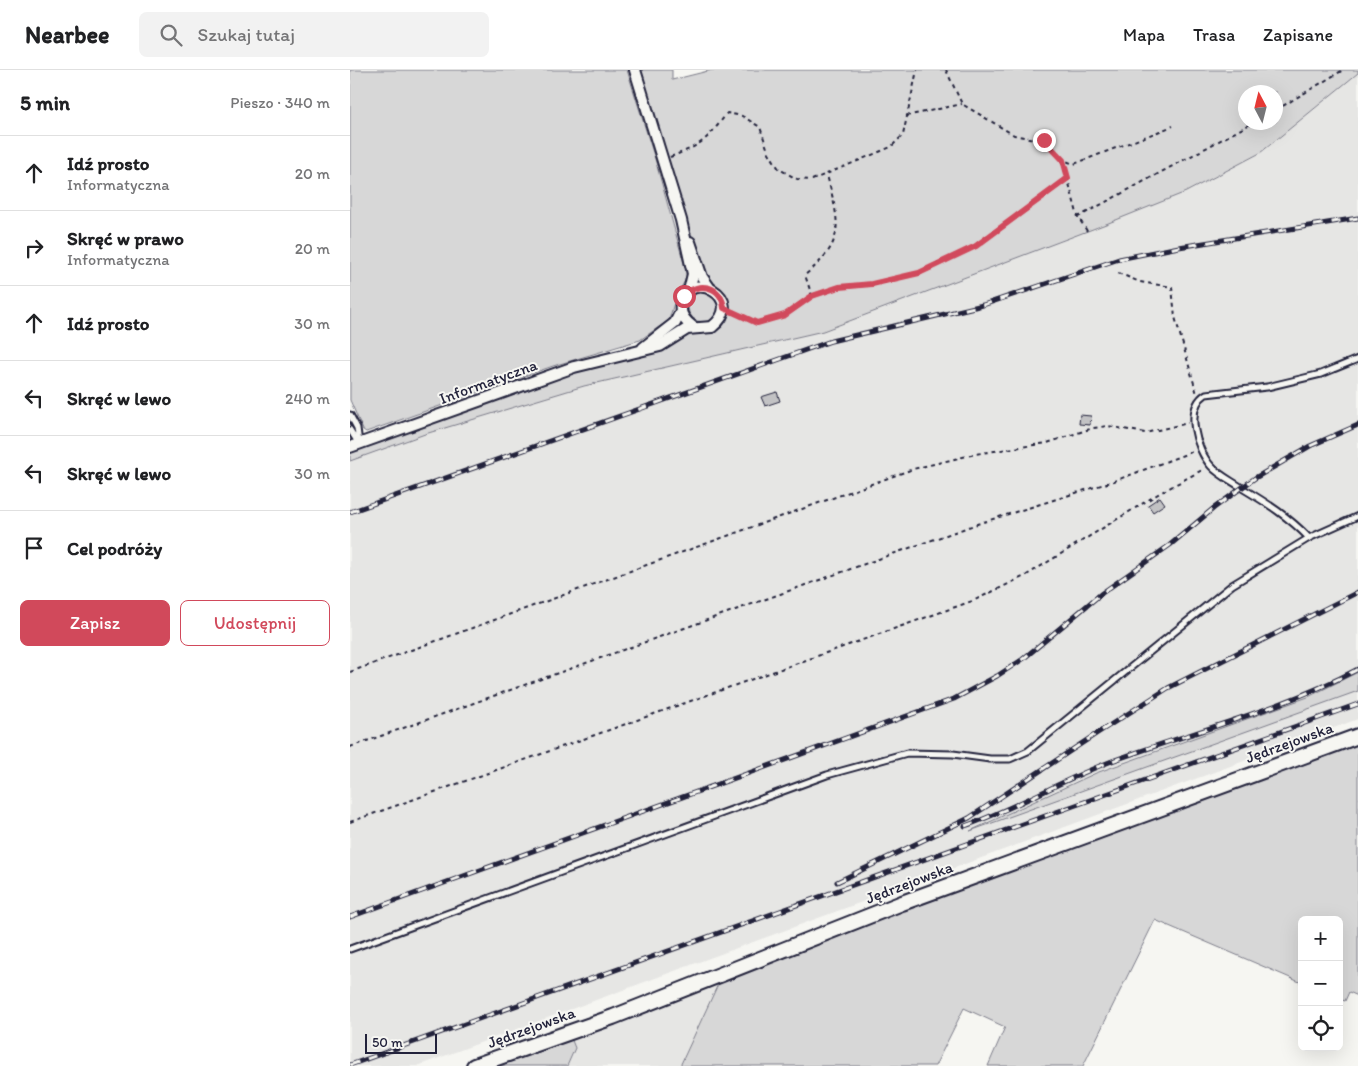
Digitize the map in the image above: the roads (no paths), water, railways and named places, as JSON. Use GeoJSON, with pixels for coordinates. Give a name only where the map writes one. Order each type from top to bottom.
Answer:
{"type":"FeatureCollection","features":[{"type":"Feature","properties":{"kind":"street","name":"Informatyczna"},"geometry":{"type":"LineString","coordinates":[[635,70],[664,159],[693,274],[689,291],[681,303],[681,311],[675,322],[638,350]]}},
{"type":"Feature","properties":{"kind":"street","name":"Informatyczna"},"geometry":{"type":"LineString","coordinates":[[354,445],[574,367],[660,346],[680,331],[693,327],[701,329],[712,327],[718,322],[724,308],[720,296],[709,287],[702,277],[680,220]]}},
{"type":"Feature","properties":{"kind":"street"},"geometry":{"type":"LineString","coordinates":[[689,291],[696,287],[709,287]]}},
{"type":"Feature","properties":{"kind":"street"},"geometry":{"type":"LineString","coordinates":[[681,311],[687,323],[693,327]]}},
{"type":"Feature","properties":{"kind":"street","name":"Jędrzejowska"},"geometry":{"type":"LineString","coordinates":[[474,1066],[613,1017],[911,900],[1358,736]]}},
{"type":"Feature","properties":{"kind":"lane"},"geometry":{"type":"LineString","coordinates":[[1309,538],[1292,520],[1210,466],[1201,448],[1194,422],[1195,407],[1198,399],[1206,394],[1267,387],[1322,374],[1358,359]]}},
{"type":"Feature","properties":{"kind":"lane"},"geometry":{"type":"LineString","coordinates":[[350,415],[357,428],[354,445]]}},
{"type":"Feature","properties":{"kind":"lane"},"geometry":{"type":"LineString","coordinates":[[350,430],[354,445]]}},
{"type":"Feature","properties":{"kind":"lane"},"geometry":{"type":"LineString","coordinates":[[350,949],[827,775],[874,760],[907,753],[930,752],[990,759],[1010,759],[1028,751],[1232,586],[1309,538],[1358,516]]}},
{"type":"Feature","properties":{"kind":"railway"},"geometry":{"type":"LineString","coordinates":[[350,512],[831,341],[983,305],[1119,259],[1179,247],[1358,218]]}},
{"type":"Feature","properties":{"kind":"railway"},"geometry":{"type":"LineString","coordinates":[[350,917],[954,699],[997,676],[1023,659],[1102,593],[1170,545],[1214,508],[1255,478],[1310,446],[1358,425]]}},
{"type":"Feature","properties":{"kind":"railway"},"geometry":{"type":"LineString","coordinates":[[837,882],[969,818],[1168,688],[1358,592]]}},
{"type":"Feature","properties":{"kind":"railway"},"geometry":{"type":"LineString","coordinates":[[965,826],[1112,761],[1268,708],[1358,669]]}},
{"type":"Feature","properties":{"kind":"railway"},"geometry":{"type":"LineString","coordinates":[[350,1065],[1358,704]]}}]}
